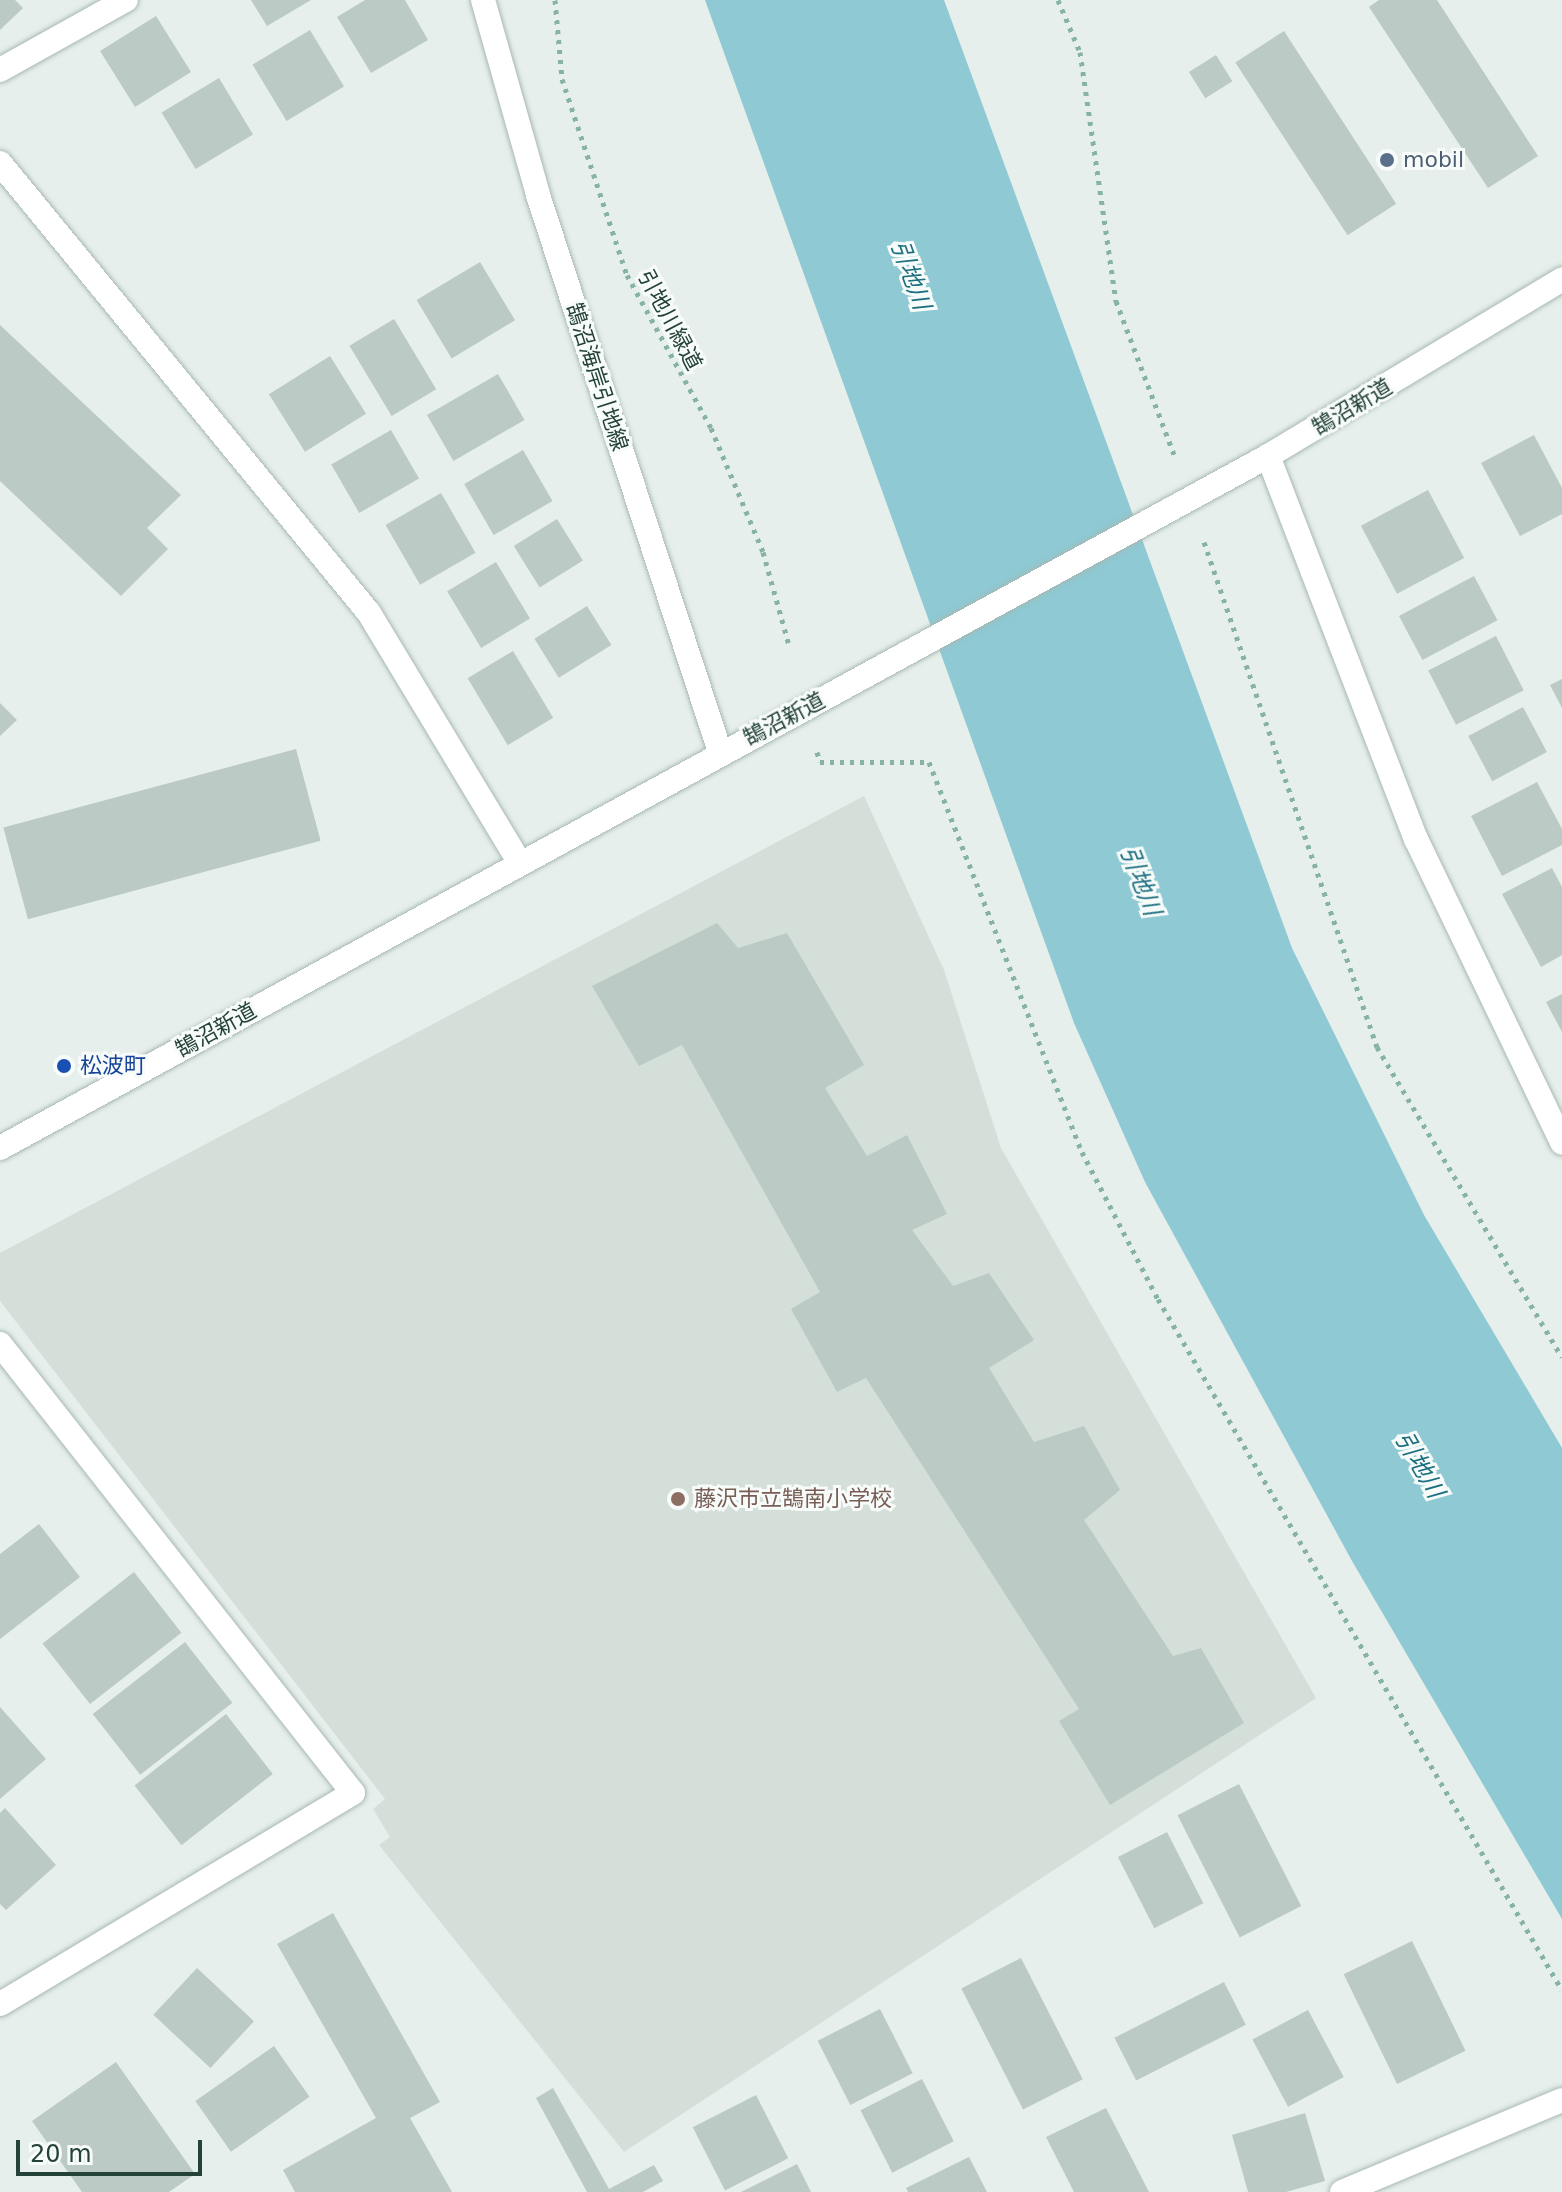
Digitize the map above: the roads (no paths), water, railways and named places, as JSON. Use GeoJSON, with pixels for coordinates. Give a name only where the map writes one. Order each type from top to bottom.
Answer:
{"type":"FeatureCollection","features":[{"type":"Feature","properties":{"kind":"street"},"geometry":{"type":"LineString","coordinates":[[0,70],[126,0]]}},
{"type":"Feature","properties":{"kind":"street","name":"鵠沼海岸引地線"},"geometry":{"type":"LineString","coordinates":[[483,0],[538,195],[720,752]]}},
{"type":"Feature","properties":{"kind":"street"},"geometry":{"type":"LineString","coordinates":[[0,163],[369,613],[520,863]]}},
{"type":"Feature","properties":{"kind":"street","name":"鵠沼新道"},"geometry":{"type":"LineString","coordinates":[[0,1148],[720,752],[803,710],[1268,456],[1562,279]]}},
{"type":"Feature","properties":{"kind":"street"},"geometry":{"type":"LineString","coordinates":[[1268,456],[1416,839],[1562,1143]]}},
{"type":"Feature","properties":{"kind":"street"},"geometry":{"type":"LineString","coordinates":[[0,1344],[353,1793],[0,2004]]}},
{"type":"Feature","properties":{"kind":"street"},"geometry":{"type":"LineString","coordinates":[[1342,2192],[1562,2100]]}},
{"type":"Feature","properties":{"kind":"water","name":"引地川"},"geometry":{"type":"Polygon","coordinates":[[[705,0],[944,0],[1292,948],[1424,1215],[1562,1448],[1562,1919],[1352,1561],[1145,1182],[1074,1023],[705,0]]]}},
{"type":"Feature","properties":{"kind":"place","name":"mobil"},"geometry":{"type":"Point","coordinates":[1387,160]}},
{"type":"Feature","properties":{"kind":"place","name":"松波町"},"geometry":{"type":"Point","coordinates":[64,1066]}},
{"type":"Feature","properties":{"kind":"place","name":"藤沢市立鵠南小学校"},"geometry":{"type":"Point","coordinates":[678,1499]}}]}
